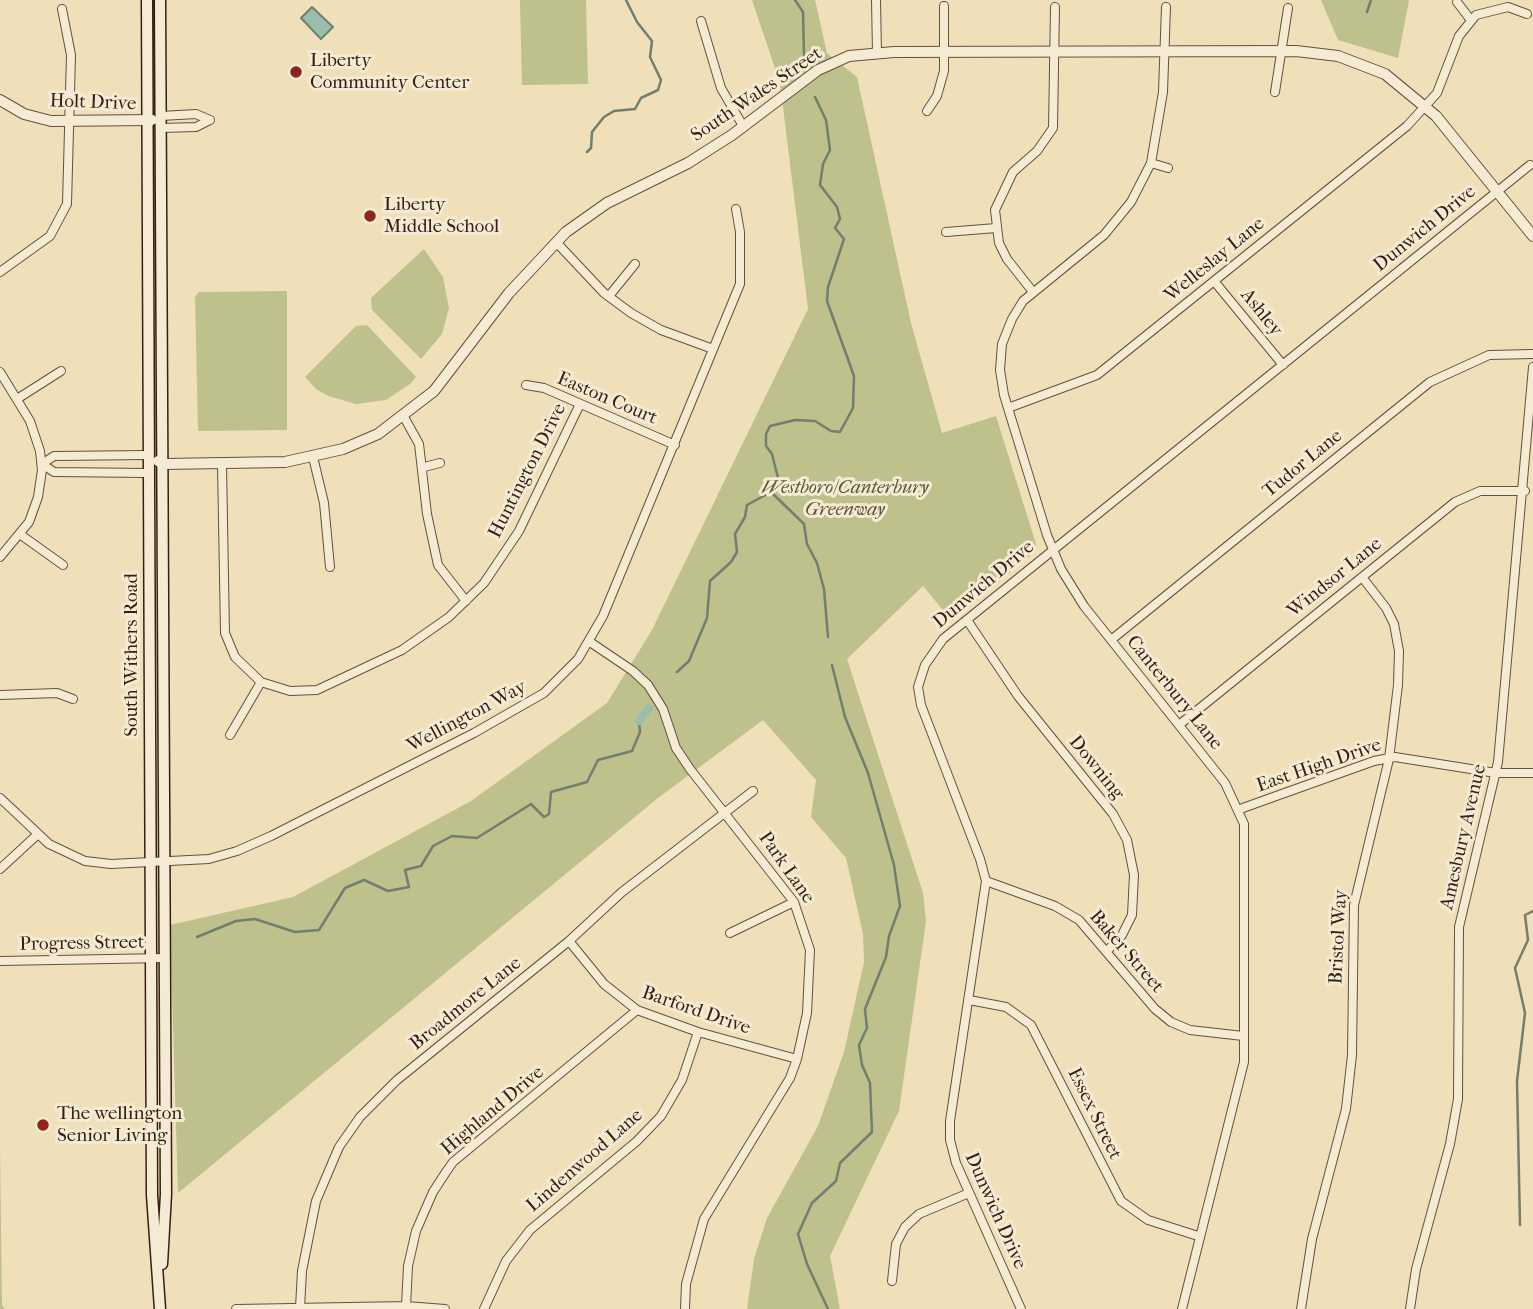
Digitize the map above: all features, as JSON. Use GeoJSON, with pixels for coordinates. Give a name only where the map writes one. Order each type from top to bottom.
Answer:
{"type":"FeatureCollection","features":[{"type":"Feature","properties":{"kind":"main road","name":"South Withers Road"},"geometry":{"type":"LineString","coordinates":[[147,0],[152,1195],[160,1309],[166,1194],[160,0]]}},
{"type":"Feature","properties":{"kind":"street"},"geometry":{"type":"LineString","coordinates":[[876,0],[877,53]]}},
{"type":"Feature","properties":{"kind":"street"},"geometry":{"type":"LineString","coordinates":[[1457,2],[1470,19]]}},
{"type":"Feature","properties":{"kind":"street"},"geometry":{"type":"LineString","coordinates":[[927,111],[937,96],[944,71],[944,6]]}},
{"type":"Feature","properties":{"kind":"street"},"geometry":{"type":"LineString","coordinates":[[1426,108],[1437,93],[1459,36],[1470,19],[1484,11],[1508,6],[1527,14]]}},
{"type":"Feature","properties":{"kind":"street"},"geometry":{"type":"LineString","coordinates":[[1033,292],[1007,259],[999,243],[995,210],[1002,190],[1013,172],[1037,151],[1053,128],[1055,7]]}},
{"type":"Feature","properties":{"kind":"street","name":"Canterbury Lane"},"geometry":{"type":"LineString","coordinates":[[1166,7],[1159,129],[1151,163],[1131,202],[1104,235],[1033,292],[1012,319],[1002,344],[1001,382],[1053,549],[1070,585],[1225,783],[1240,809],[1246,839],[1242,1074],[1198,1236],[1182,1309]]}},
{"type":"Feature","properties":{"kind":"street"},"geometry":{"type":"LineString","coordinates":[[1275,92],[1284,51],[1289,8]]}},
{"type":"Feature","properties":{"kind":"street"},"geometry":{"type":"LineString","coordinates":[[0,272],[41,245],[63,216],[69,191],[71,55],[62,9]]}},
{"type":"Feature","properties":{"kind":"street"},"geometry":{"type":"LineString","coordinates":[[701,21],[721,88],[743,126]]}},
{"type":"Feature","properties":{"kind":"street","name":"South Wales Street"},"geometry":{"type":"LineString","coordinates":[[163,464],[285,462],[313,457],[362,442],[404,417],[434,391],[509,293],[556,242],[607,203],[688,163],[825,66],[849,56],[877,53],[1164,54],[1284,51],[1338,56],[1369,66],[1399,84],[1426,108],[1533,236]]}},
{"type":"Feature","properties":{"kind":"street","name":"Holt Drive"},"geometry":{"type":"LineString","coordinates":[[0,100],[36,118],[68,122],[148,122],[161,116],[196,114],[210,120],[197,127],[161,128],[148,122]]}},
{"type":"Feature","properties":{"kind":"street","name":"Welleslay Lane"},"geometry":{"type":"LineString","coordinates":[[1008,408],[1097,375],[1426,108]]}},
{"type":"Feature","properties":{"kind":"street"},"geometry":{"type":"LineString","coordinates":[[1151,163],[1168,168]]}},
{"type":"Feature","properties":{"kind":"street","name":"Dunwich Drive"},"geometry":{"type":"LineString","coordinates":[[1021,1309],[956,1163],[950,1130],[986,881],[918,695],[921,676],[932,653],[967,620],[1530,165]]}},
{"type":"Feature","properties":{"kind":"street","name":"Wellington Way"},"geometry":{"type":"LineString","coordinates":[[0,798],[59,851],[85,861],[111,864],[199,860],[237,851],[474,733],[544,693],[578,659],[590,642],[675,445],[740,284],[740,232],[736,209]]}},
{"type":"Feature","properties":{"kind":"street"},"geometry":{"type":"LineString","coordinates":[[947,232],[996,228]]}},
{"type":"Feature","properties":{"kind":"street"},"geometry":{"type":"LineString","coordinates":[[556,242],[609,296],[661,330],[713,349]]}},
{"type":"Feature","properties":{"kind":"street"},"geometry":{"type":"LineString","coordinates":[[609,296],[635,264]]}},
{"type":"Feature","properties":{"kind":"street","name":"Ashley"},"geometry":{"type":"LineString","coordinates":[[1214,281],[1283,365]]}},
{"type":"Feature","properties":{"kind":"street","name":"Tudor Lane"},"geometry":{"type":"LineString","coordinates":[[1111,640],[1430,382],[1489,355],[1533,354]]}},
{"type":"Feature","properties":{"kind":"street","name":"Amesbury Avenue"},"geometry":{"type":"LineString","coordinates":[[1410,1309],[1416,1269],[1454,1125],[1459,1072],[1459,927],[1496,773],[1524,491],[1533,367]]}},
{"type":"Feature","properties":{"kind":"street"},"geometry":{"type":"LineString","coordinates":[[18,399],[61,370]]}},
{"type":"Feature","properties":{"kind":"street"},"geometry":{"type":"LineString","coordinates":[[0,372],[18,399],[36,435],[41,464],[38,497],[21,535],[0,557]]}},
{"type":"Feature","properties":{"kind":"street","name":"Easton Court"},"geometry":{"type":"LineString","coordinates":[[526,385],[544,388],[675,445]]}},
{"type":"Feature","properties":{"kind":"street","name":"Huntington Drive"},"geometry":{"type":"LineString","coordinates":[[222,464],[225,633],[235,657],[261,682],[290,691],[317,690],[402,650],[449,617],[484,583],[519,531],[580,404]]}},
{"type":"Feature","properties":{"kind":"street"},"geometry":{"type":"LineString","coordinates":[[404,417],[419,444],[424,467],[427,514],[438,565],[466,601]]}},
{"type":"Feature","properties":{"kind":"street"},"geometry":{"type":"LineString","coordinates":[[148,455],[163,464],[148,473],[54,472],[41,464],[54,456],[148,455]]}},
{"type":"Feature","properties":{"kind":"street"},"geometry":{"type":"LineString","coordinates":[[313,457],[324,503],[330,567]]}},
{"type":"Feature","properties":{"kind":"street"},"geometry":{"type":"LineString","coordinates":[[424,467],[440,463]]}},
{"type":"Feature","properties":{"kind":"street","name":"Windsor Lane"},"geometry":{"type":"LineString","coordinates":[[1179,725],[1455,502],[1480,491],[1524,491]]}},
{"type":"Feature","properties":{"kind":"street"},"geometry":{"type":"LineString","coordinates":[[21,535],[62,565]]}},
{"type":"Feature","properties":{"kind":"street","name":"Bristol Way"},"geometry":{"type":"LineString","coordinates":[[1301,1309],[1312,1239],[1346,1108],[1352,1055],[1354,905],[1389,760],[1399,650],[1389,612],[1362,577]]}},
{"type":"Feature","properties":{"kind":"street","name":"Downing"},"geometry":{"type":"LineString","coordinates":[[967,620],[1018,696],[1113,814],[1127,840],[1134,875],[1132,915],[1122,935],[1107,951]]}},
{"type":"Feature","properties":{"kind":"street","name":"Park Lane"},"geometry":{"type":"LineString","coordinates":[[590,642],[633,671],[648,685],[663,709],[676,748],[794,902],[807,937],[810,963],[807,1013],[797,1059],[778,1098],[740,1155],[704,1219],[686,1284],[685,1309]]}},
{"type":"Feature","properties":{"kind":"street"},"geometry":{"type":"LineString","coordinates":[[230,735],[261,682]]}},
{"type":"Feature","properties":{"kind":"street"},"geometry":{"type":"LineString","coordinates":[[0,695],[57,693],[72,699]]}},
{"type":"Feature","properties":{"kind":"street","name":"East High Drive"},"geometry":{"type":"LineString","coordinates":[[1240,809],[1374,761],[1406,757],[1496,773],[1533,773]]}},
{"type":"Feature","properties":{"kind":"street","name":"Broadmore Lane"},"geometry":{"type":"LineString","coordinates":[[300,1308],[304,1260],[316,1200],[328,1168],[350,1130],[390,1086],[569,941],[622,892],[752,791]]}},
{"type":"Feature","properties":{"kind":"street"},"geometry":{"type":"LineString","coordinates":[[0,869],[38,834]]}},
{"type":"Feature","properties":{"kind":"street","name":"Baker Street"},"geometry":{"type":"LineString","coordinates":[[986,881],[1065,911],[1091,931],[1155,1009],[1171,1022],[1200,1032],[1243,1036]]}},
{"type":"Feature","properties":{"kind":"street"},"geometry":{"type":"LineString","coordinates":[[730,933],[794,902]]}},
{"type":"Feature","properties":{"kind":"street","name":"Barford Drive"},"geometry":{"type":"LineString","coordinates":[[569,941],[604,984],[637,1010],[698,1032],[797,1059]]}},
{"type":"Feature","properties":{"kind":"street","name":"Progress Street"},"geometry":{"type":"LineString","coordinates":[[0,961],[165,958]]}},
{"type":"Feature","properties":{"kind":"street","name":"Essex Street"},"geometry":{"type":"LineString","coordinates":[[969,1000],[1006,1007],[1031,1025],[1115,1192],[1129,1209],[1148,1220],[1198,1236]]}},
{"type":"Feature","properties":{"kind":"street","name":"Highland Drive"},"geometry":{"type":"LineString","coordinates":[[407,1306],[408,1266],[416,1231],[433,1192],[453,1162],[637,1010]]}},
{"type":"Feature","properties":{"kind":"street","name":"Lindenwood Lane"},"geometry":{"type":"LineString","coordinates":[[484,1309],[506,1261],[530,1230],[637,1141],[661,1116],[682,1080],[698,1032]]}},
{"type":"Feature","properties":{"kind":"street"},"geometry":{"type":"LineString","coordinates":[[892,1281],[896,1244],[905,1227],[919,1214],[969,1193]]}},
{"type":"Feature","properties":{"kind":"street"},"geometry":{"type":"LineString","coordinates":[[236,1309],[407,1306],[445,1309]]}},
{"type":"Feature","properties":{"kind":"green space"},"geometry":{"type":"Polygon","coordinates":[[[520,0],[586,0],[588,84],[522,85],[520,0]]]}},
{"type":"Feature","properties":{"kind":"green space","name":"Westboro/Canterbury Greenway"},"geometry":{"type":"Polygon","coordinates":[[[752,0],[815,0],[827,53],[857,77],[911,323],[942,433],[996,416],[1036,544],[1036,551],[952,621],[923,586],[847,659],[923,893],[926,921],[899,1111],[830,1256],[840,1309],[747,1309],[754,1259],[767,1218],[818,1126],[844,1052],[864,962],[863,934],[846,858],[811,817],[816,780],[763,720],[658,798],[178,1193],[170,925],[293,897],[471,801],[607,703],[652,630],[808,309],[780,83],[752,0]]]}},
{"type":"Feature","properties":{"kind":"green space"},"geometry":{"type":"Polygon","coordinates":[[[1321,0],[1409,0],[1398,58],[1338,40],[1321,0]]]}},
{"type":"Feature","properties":{"kind":"green space"},"geometry":{"type":"Polygon","coordinates":[[[424,249],[443,277],[449,308],[442,334],[421,359],[372,310],[371,298],[424,249]]]}},
{"type":"Feature","properties":{"kind":"green space"},"geometry":{"type":"Polygon","coordinates":[[[287,291],[287,430],[198,431],[195,297],[199,292],[287,291]]]}},
{"type":"Feature","properties":{"kind":"green space"},"geometry":{"type":"Polygon","coordinates":[[[367,325],[416,377],[386,400],[356,404],[328,396],[316,389],[305,377],[356,326],[367,325]]]}},
{"type":"Feature","properties":{"kind":"green space"},"geometry":{"type":"Polygon","coordinates":[[[0,1146],[2,1305],[5,1309],[0,1309],[0,1146]]]}},
{"type":"Feature","properties":{"kind":"shaded area"},"geometry":{"type":"Polygon","coordinates":[[[312,7],[333,27],[321,39],[301,18],[312,7]]]}},
{"type":"Feature","properties":{"kind":"waterway"},"geometry":{"type":"LineString","coordinates":[[587,152],[591,148],[592,132],[604,117],[614,111],[635,109],[641,98],[658,90],[661,80],[650,57],[652,41],[637,22],[626,0]]}},
{"type":"Feature","properties":{"kind":"waterway"},"geometry":{"type":"LineString","coordinates":[[795,0],[803,12],[804,56]]}},
{"type":"Feature","properties":{"kind":"waterway"},"geometry":{"type":"LineString","coordinates":[[1367,12],[1371,0]]}},
{"type":"Feature","properties":{"kind":"waterway"},"geometry":{"type":"LineString","coordinates":[[677,672],[689,661],[707,618],[710,581],[731,562],[737,552],[735,534],[745,517],[747,505],[771,492],[778,478],[772,454],[766,446],[766,434],[770,426],[795,420],[815,421],[831,431],[840,432],[853,408],[854,376],[827,301],[828,287],[844,239],[835,228],[840,219],[837,207],[820,185],[823,164],[830,150],[826,120],[815,97]]}},
{"type":"Feature","properties":{"kind":"waterway"},"geometry":{"type":"LineString","coordinates":[[771,492],[804,524],[807,544],[817,563],[824,589],[828,637]]}},
{"type":"Feature","properties":{"kind":"waterway"},"geometry":{"type":"LineString","coordinates":[[828,1309],[807,1264],[798,1234],[812,1203],[836,1181],[840,1163],[872,1132],[870,1083],[862,1065],[859,1045],[867,1028],[865,1009],[886,957],[889,936],[900,906],[894,865],[868,773],[845,717],[832,665]]}},
{"type":"Feature","properties":{"kind":"waterway"},"geometry":{"type":"LineString","coordinates":[[639,721],[649,708]]}},
{"type":"Feature","properties":{"kind":"waterway"},"geometry":{"type":"LineString","coordinates":[[197,937],[236,921],[255,919],[295,932],[319,930],[345,888],[364,880],[388,891],[409,887],[405,870],[421,866],[433,846],[452,836],[477,838],[531,804],[544,817],[549,814],[551,792],[587,782],[598,760],[632,751],[640,732],[639,721]]}},
{"type":"Feature","properties":{"kind":"waterway"},"geometry":{"type":"LineString","coordinates":[[1520,1225],[1517,1081],[1525,1013],[1515,968],[1528,940],[1525,915],[1533,911]]}},
{"type":"Feature","properties":{"kind":"place","name":"Liberty Community Center"},"geometry":{"type":"Point","coordinates":[296,72]}},
{"type":"Feature","properties":{"kind":"place","name":"Liberty Middle School"},"geometry":{"type":"Point","coordinates":[370,216]}},
{"type":"Feature","properties":{"kind":"place","name":"The wellington Senior Living"},"geometry":{"type":"Point","coordinates":[43,1125]}}]}
